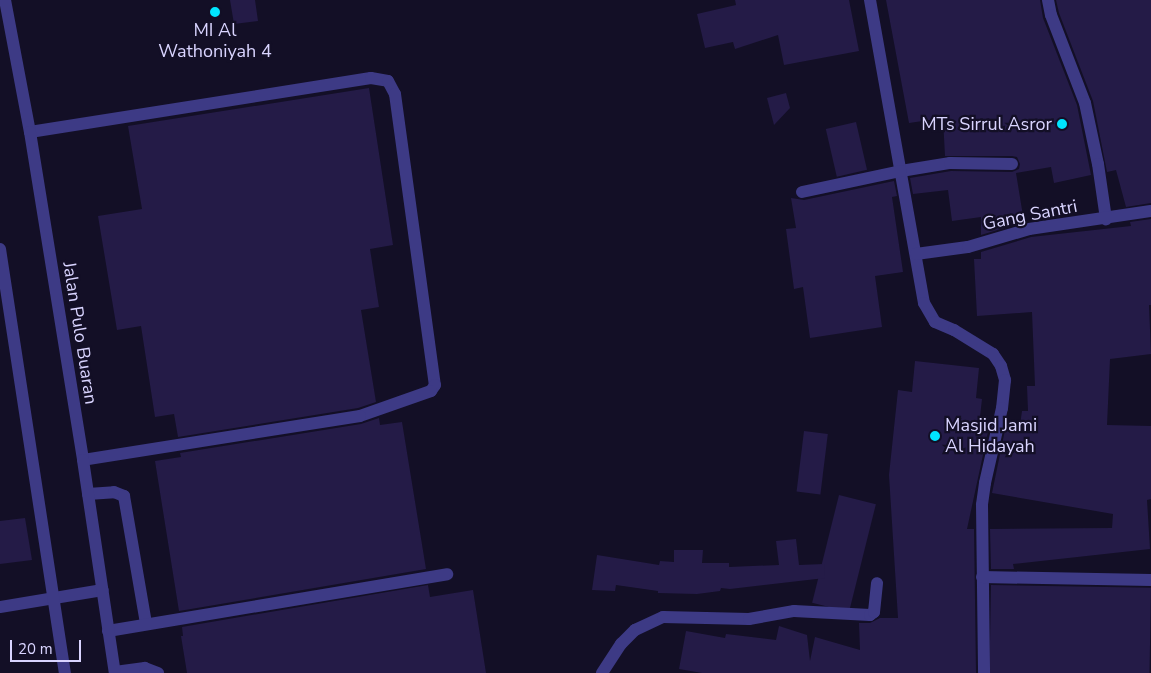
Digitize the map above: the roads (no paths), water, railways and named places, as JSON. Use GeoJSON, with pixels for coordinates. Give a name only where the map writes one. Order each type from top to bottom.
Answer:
{"type":"FeatureCollection","features":[{"type":"Feature","properties":{"kind":"street","name":"Jalan Pulo Buaran"},"geometry":{"type":"LineString","coordinates":[[5,0],[30,132],[84,460],[115,672]]}},
{"type":"Feature","properties":{"kind":"street"},"geometry":{"type":"LineString","coordinates":[[870,0],[924,303],[935,322],[954,330],[994,354],[1001,366],[1005,380],[1002,408],[985,482],[982,505],[984,673]]}},
{"type":"Feature","properties":{"kind":"street"},"geometry":{"type":"LineString","coordinates":[[1048,0],[1051,15],[1086,103],[1106,219]]}},
{"type":"Feature","properties":{"kind":"street"},"geometry":{"type":"LineString","coordinates":[[30,132],[371,78],[388,81],[396,94],[435,385],[431,391],[360,416],[84,460]]}},
{"type":"Feature","properties":{"kind":"street"},"geometry":{"type":"LineString","coordinates":[[802,192],[901,171],[950,163],[1012,164]]}},
{"type":"Feature","properties":{"kind":"street","name":"Gang Santri"},"geometry":{"type":"LineString","coordinates":[[916,254],[968,247],[1029,229],[1106,219],[1151,210]]}},
{"type":"Feature","properties":{"kind":"street"},"geometry":{"type":"LineString","coordinates":[[0,249],[65,673]]}},
{"type":"Feature","properties":{"kind":"street"},"geometry":{"type":"LineString","coordinates":[[88,494],[114,492],[124,496],[146,624]]}},
{"type":"Feature","properties":{"kind":"street"},"geometry":{"type":"LineString","coordinates":[[108,630],[447,574]]}},
{"type":"Feature","properties":{"kind":"street"},"geometry":{"type":"LineString","coordinates":[[982,577],[1144,578],[1151,580]]}},
{"type":"Feature","properties":{"kind":"street"},"geometry":{"type":"LineString","coordinates":[[602,673],[621,644],[635,630],[663,617],[749,619],[794,611],[870,615],[874,612],[877,583]]}},
{"type":"Feature","properties":{"kind":"street"},"geometry":{"type":"LineString","coordinates":[[0,607],[103,590]]}},
{"type":"Feature","properties":{"kind":"street"},"geometry":{"type":"LineString","coordinates":[[115,672],[145,668],[158,673]]}},
{"type":"Feature","properties":{"kind":"place","name":"MI Al Wathoniyah 4"},"geometry":{"type":"Point","coordinates":[215,12]}},
{"type":"Feature","properties":{"kind":"place","name":"MTs Sirrul Asror"},"geometry":{"type":"Point","coordinates":[1062,124]}},
{"type":"Feature","properties":{"kind":"place","name":"Masjid Jami Al Hidayah"},"geometry":{"type":"Point","coordinates":[935,436]}}]}
